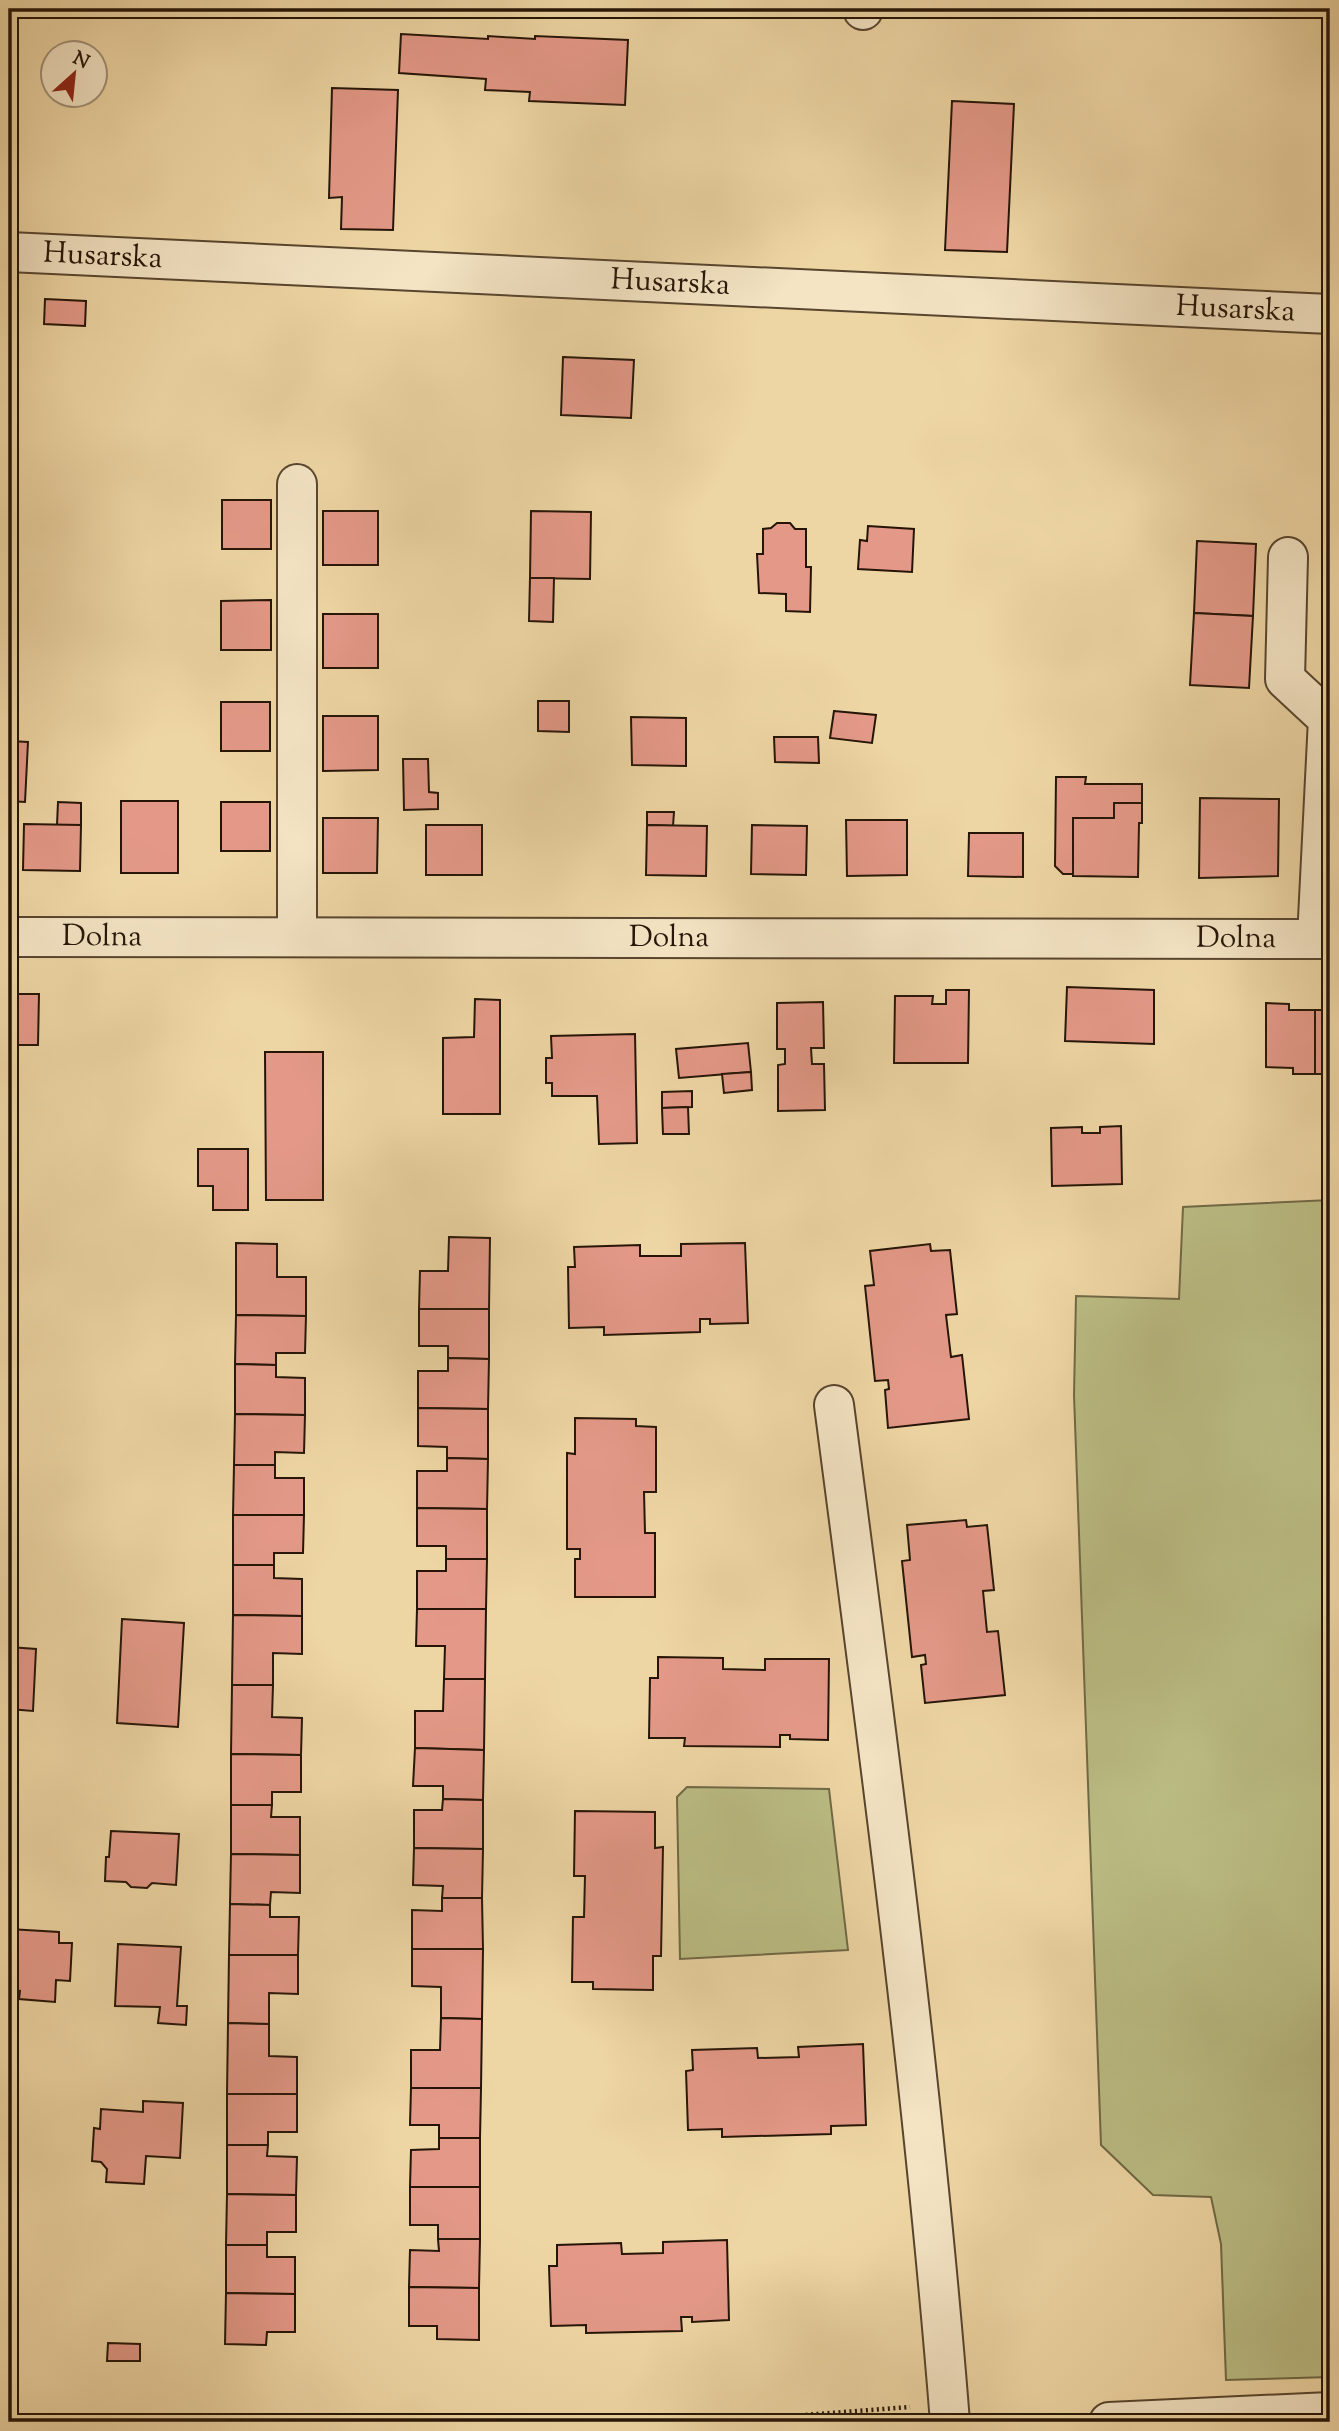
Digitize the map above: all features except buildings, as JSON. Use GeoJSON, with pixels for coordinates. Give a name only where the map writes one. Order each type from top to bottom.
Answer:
{"type":"FeatureCollection","features":[{"type":"Feature","properties":{"kind":"street","name":"Husarska"},"geometry":{"type":"LineString","coordinates":[[9,252],[1330,314]]}},
{"type":"Feature","properties":{"kind":"street"},"geometry":{"type":"LineString","coordinates":[[297,484],[297,937]]}},
{"type":"Feature","properties":{"kind":"street"},"geometry":{"type":"LineString","coordinates":[[1287,557],[1285,678],[1328,719],[1323,939]]}},
{"type":"Feature","properties":{"kind":"street","name":"Dolna"},"geometry":{"type":"LineString","coordinates":[[9,937],[1323,939]]}},
{"type":"Feature","properties":{"kind":"street"},"geometry":{"type":"LineString","coordinates":[[834,1405],[883,1776],[939,2283],[950,2414]]}},
{"type":"Feature","properties":{"kind":"street"},"geometry":{"type":"LineString","coordinates":[[1109,2422],[1330,2412]]}},
{"type":"Feature","properties":{"kind":"path"},"geometry":{"type":"LineString","coordinates":[[740,2422],[804,2414],[950,2414]]}},
{"type":"Feature","properties":{"kind":"green space"},"geometry":{"type":"Polygon","coordinates":[[[1330,1200],[1330,2377],[1226,2380],[1221,2244],[1211,2197],[1153,2195],[1101,2145],[1074,1395],[1076,1296],[1179,1299],[1183,1207],[1330,1200]]]}},
{"type":"Feature","properties":{"kind":"green space"},"geometry":{"type":"Polygon","coordinates":[[[687,1787],[829,1789],[848,1950],[680,1959],[677,1797],[687,1787]]]}}]}
